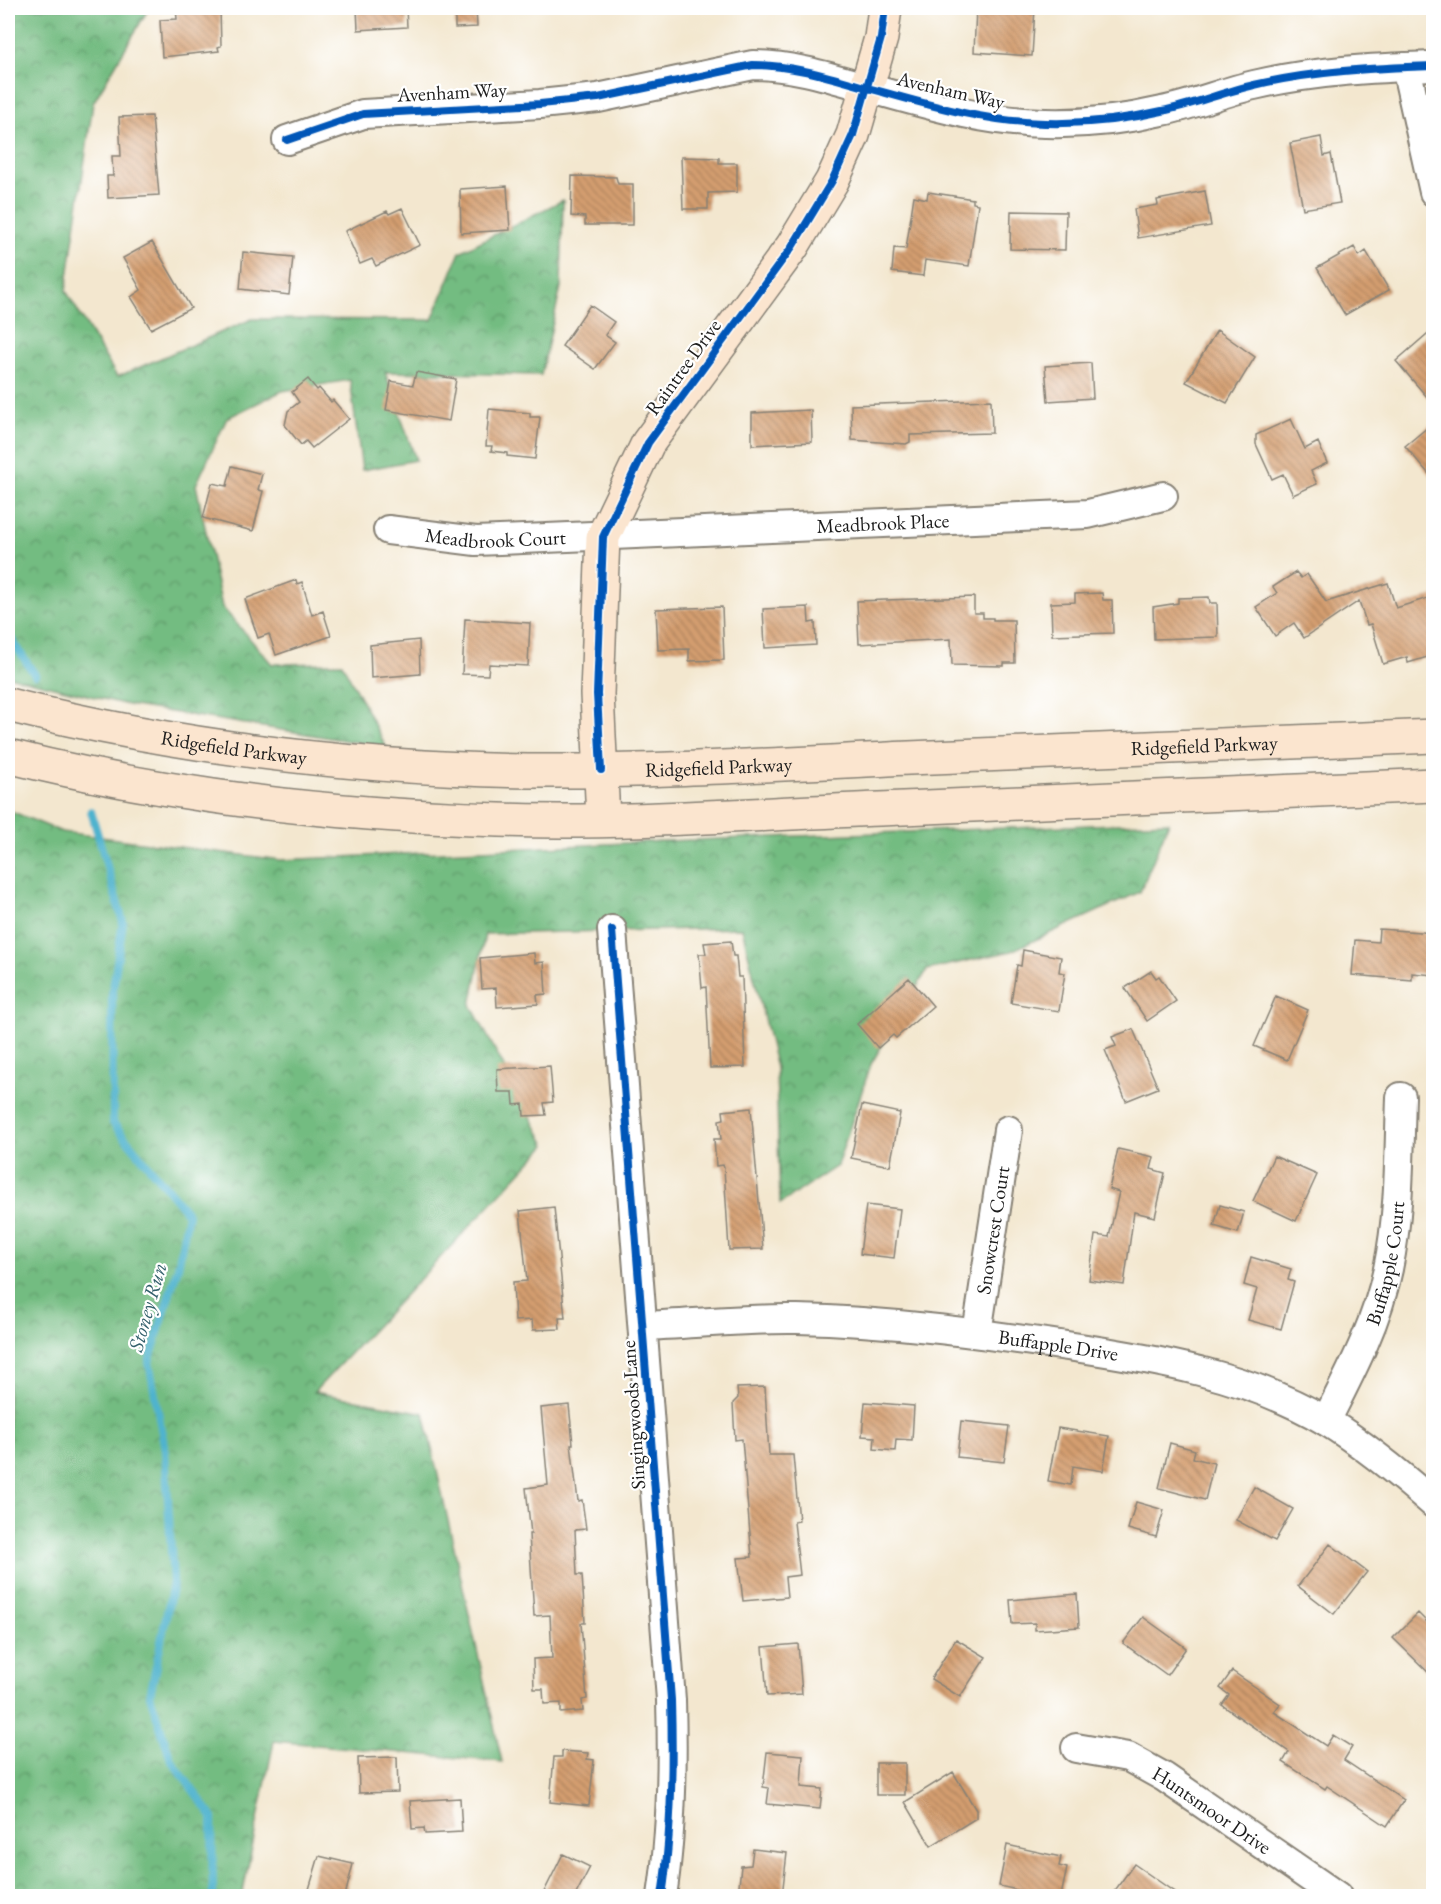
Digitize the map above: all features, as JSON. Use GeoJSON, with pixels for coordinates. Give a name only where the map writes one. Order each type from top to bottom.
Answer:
{"type":"FeatureCollection","features":[{"type":"Feature","properties":{"kind":"main road","name":"Raintree Drive"},"geometry":{"type":"LineString","coordinates":[[603,819],[597,694],[603,537],[648,443],[792,247],[832,181],[853,135],[881,38],[885,8]]}},
{"type":"Feature","properties":{"kind":"main road","name":"Ridgefield Parkway"},"geometry":{"type":"LineString","coordinates":[[8,705],[128,731],[283,756],[427,767],[601,770],[1434,736]]}},
{"type":"Feature","properties":{"kind":"main road"},"geometry":{"type":"LineString","coordinates":[[8,756],[182,790],[292,805],[400,815],[501,820],[603,819],[1434,785]]}},
{"type":"Feature","properties":{"kind":"street","name":"Avenham Way"},"geometry":{"type":"LineString","coordinates":[[287,140],[363,114],[540,104],[598,98],[753,65],[771,65],[820,74],[949,110],[1008,121],[1046,123],[1102,121],[1162,111],[1253,85],[1324,72],[1420,66]]}},
{"type":"Feature","properties":{"kind":"street"},"geometry":{"type":"LineString","coordinates":[[1420,66],[1434,192]]}},
{"type":"Feature","properties":{"kind":"street","name":"Meadbrook Place"},"geometry":{"type":"LineString","coordinates":[[603,537],[1088,514],[1163,496]]}},
{"type":"Feature","properties":{"kind":"street","name":"Meadbrook Court"},"geometry":{"type":"LineString","coordinates":[[388,530],[476,541],[603,537]]}},
{"type":"Feature","properties":{"kind":"street","name":"Singingwoods Lane"},"geometry":{"type":"LineString","coordinates":[[612,930],[671,1700],[674,1783],[670,1843],[662,1896]]}},
{"type":"Feature","properties":{"kind":"street","name":"Buffapple Court"},"geometry":{"type":"LineString","coordinates":[[1326,1421],[1357,1360],[1388,1271],[1398,1193],[1401,1097]]}},
{"type":"Feature","properties":{"kind":"street","name":"Snowcrest Court"},"geometry":{"type":"LineString","coordinates":[[976,1333],[1008,1130]]}},
{"type":"Feature","properties":{"kind":"street","name":"Buffapple Drive"},"geometry":{"type":"LineString","coordinates":[[643,1326],[794,1319],[901,1324],[976,1333],[1176,1364],[1246,1385],[1326,1421],[1393,1468],[1434,1504]]}},
{"type":"Feature","properties":{"kind":"street","name":"Huntsmoor Drive"},"geometry":{"type":"LineString","coordinates":[[1076,1748],[1128,1757],[1164,1777],[1337,1896]]}},
{"type":"Feature","properties":{"kind":"green space"},"geometry":{"type":"Polygon","coordinates":[[[8,8],[149,8],[93,103],[66,291],[117,377],[252,319],[432,320],[460,252],[563,200],[561,287],[541,375],[385,372],[416,460],[362,470],[350,380],[282,391],[227,418],[196,485],[222,607],[272,664],[342,663],[386,747],[128,705],[8,676],[8,8]]]}},
{"type":"Feature","properties":{"kind":"green space"},"geometry":{"type":"Polygon","coordinates":[[[8,810],[62,832],[281,860],[666,841],[1169,822],[1140,892],[1011,951],[927,970],[871,1064],[837,1166],[780,1204],[776,1068],[742,928],[485,934],[471,1005],[546,1145],[314,1392],[424,1413],[502,1762],[274,1741],[242,1896],[8,1896],[8,810]]]}},
{"type":"Feature","properties":{"kind":"building"},"geometry":{"type":"Polygon","coordinates":[[[176,8],[220,8],[221,46],[218,47],[219,51],[162,57],[160,20],[177,19],[176,8]]]}},
{"type":"Feature","properties":{"kind":"building"},"geometry":{"type":"Polygon","coordinates":[[[357,8],[406,8],[407,27],[358,30],[357,8]]]}},
{"type":"Feature","properties":{"kind":"building"},"geometry":{"type":"Polygon","coordinates":[[[455,8],[476,8],[477,27],[455,28],[455,8]]]}},
{"type":"Feature","properties":{"kind":"building"},"geometry":{"type":"Polygon","coordinates":[[[976,8],[1035,8],[1032,56],[974,52],[976,8]]]}},
{"type":"Feature","properties":{"kind":"building"},"geometry":{"type":"Polygon","coordinates":[[[152,116],[159,195],[108,198],[107,176],[113,176],[112,156],[121,156],[119,117],[152,116]]]}},
{"type":"Feature","properties":{"kind":"building"},"geometry":{"type":"Polygon","coordinates":[[[1321,137],[1324,156],[1331,154],[1340,203],[1303,209],[1290,143],[1321,137]]]}},
{"type":"Feature","properties":{"kind":"building"},"geometry":{"type":"Polygon","coordinates":[[[681,157],[719,158],[719,163],[737,163],[737,192],[708,193],[708,209],[683,209],[681,157]]]}},
{"type":"Feature","properties":{"kind":"building"},"geometry":{"type":"Polygon","coordinates":[[[572,176],[616,177],[618,184],[633,184],[633,225],[585,225],[585,217],[571,216],[572,176]]]}},
{"type":"Feature","properties":{"kind":"building"},"geometry":{"type":"Polygon","coordinates":[[[507,186],[510,230],[461,233],[460,189],[507,186]]]}},
{"type":"Feature","properties":{"kind":"building"},"geometry":{"type":"Polygon","coordinates":[[[1205,191],[1211,226],[1138,238],[1134,209],[1158,205],[1157,200],[1205,191]]]}},
{"type":"Feature","properties":{"kind":"building"},"geometry":{"type":"Polygon","coordinates":[[[928,192],[973,199],[973,203],[978,204],[969,266],[925,260],[923,276],[892,272],[894,248],[906,249],[914,196],[927,199],[928,192]]]}},
{"type":"Feature","properties":{"kind":"building"},"geometry":{"type":"Polygon","coordinates":[[[402,208],[420,245],[376,266],[372,259],[360,264],[345,231],[387,211],[389,214],[402,208]]]}},
{"type":"Feature","properties":{"kind":"building"},"geometry":{"type":"Polygon","coordinates":[[[1011,211],[1066,212],[1065,250],[1010,249],[1011,211]]]}},
{"type":"Feature","properties":{"kind":"building"},"geometry":{"type":"Polygon","coordinates":[[[152,242],[191,308],[151,329],[131,297],[141,290],[123,258],[152,242]]]}},
{"type":"Feature","properties":{"kind":"building"},"geometry":{"type":"Polygon","coordinates":[[[1354,247],[1359,256],[1366,251],[1389,290],[1345,315],[1317,268],[1354,247]]]}},
{"type":"Feature","properties":{"kind":"building"},"geometry":{"type":"Polygon","coordinates":[[[243,252],[293,257],[289,295],[240,289],[243,252]]]}},
{"type":"Feature","properties":{"kind":"building"},"geometry":{"type":"Polygon","coordinates":[[[590,305],[614,322],[605,335],[615,342],[595,369],[562,346],[590,305]]]}},
{"type":"Feature","properties":{"kind":"building"},"geometry":{"type":"Polygon","coordinates":[[[1434,328],[1434,405],[1396,361],[1434,328]]]}},
{"type":"Feature","properties":{"kind":"building"},"geometry":{"type":"Polygon","coordinates":[[[1217,330],[1255,357],[1227,403],[1186,382],[1217,330]]]}},
{"type":"Feature","properties":{"kind":"building"},"geometry":{"type":"Polygon","coordinates":[[[1091,363],[1093,398],[1048,401],[1045,366],[1091,363]]]}},
{"type":"Feature","properties":{"kind":"building"},"geometry":{"type":"Polygon","coordinates":[[[416,372],[456,379],[449,421],[386,410],[391,381],[413,385],[416,372]]]}},
{"type":"Feature","properties":{"kind":"building"},"geometry":{"type":"Polygon","coordinates":[[[308,379],[331,402],[333,400],[349,419],[312,448],[306,441],[301,445],[285,425],[288,411],[299,402],[292,392],[308,379]]]}},
{"type":"Feature","properties":{"kind":"building"},"geometry":{"type":"Polygon","coordinates":[[[991,400],[992,433],[910,435],[910,442],[906,444],[852,440],[851,405],[991,400]]]}},
{"type":"Feature","properties":{"kind":"building"},"geometry":{"type":"Polygon","coordinates":[[[489,409],[530,413],[530,417],[540,417],[535,459],[507,456],[507,453],[491,451],[492,446],[486,446],[489,409]]]}},
{"type":"Feature","properties":{"kind":"building"},"geometry":{"type":"Polygon","coordinates":[[[811,410],[812,442],[752,445],[752,413],[811,410]]]}},
{"type":"Feature","properties":{"kind":"building"},"geometry":{"type":"Polygon","coordinates":[[[1291,419],[1305,449],[1318,442],[1327,463],[1311,471],[1317,484],[1293,495],[1283,474],[1272,479],[1256,444],[1256,435],[1291,419]]]}},
{"type":"Feature","properties":{"kind":"building"},"geometry":{"type":"Polygon","coordinates":[[[1434,422],[1434,480],[1405,446],[1434,422]]]}},
{"type":"Feature","properties":{"kind":"building"},"geometry":{"type":"Polygon","coordinates":[[[232,466],[262,474],[258,490],[263,491],[253,531],[203,518],[212,483],[227,486],[232,466]]]}},
{"type":"Feature","properties":{"kind":"building"},"geometry":{"type":"Polygon","coordinates":[[[1296,572],[1301,578],[1307,574],[1326,602],[1388,583],[1396,608],[1434,596],[1434,655],[1408,663],[1407,657],[1383,664],[1371,624],[1367,625],[1359,601],[1304,638],[1294,623],[1275,636],[1256,607],[1277,593],[1273,587],[1296,572]]]}},
{"type":"Feature","properties":{"kind":"building"},"geometry":{"type":"Polygon","coordinates":[[[296,580],[297,584],[302,582],[312,615],[323,611],[331,636],[276,655],[269,634],[258,638],[245,599],[296,580]]]}},
{"type":"Feature","properties":{"kind":"building"},"geometry":{"type":"Polygon","coordinates":[[[1102,593],[1103,600],[1112,600],[1113,633],[1052,635],[1051,603],[1075,602],[1075,594],[1102,593]]]}},
{"type":"Feature","properties":{"kind":"building"},"geometry":{"type":"Polygon","coordinates":[[[974,597],[974,613],[983,613],[983,618],[993,618],[993,620],[1014,620],[1015,663],[1004,663],[1004,666],[952,665],[951,639],[859,644],[857,601],[974,597]]]}},
{"type":"Feature","properties":{"kind":"building"},"geometry":{"type":"Polygon","coordinates":[[[1209,597],[1210,603],[1217,603],[1218,637],[1154,639],[1153,607],[1178,603],[1178,598],[1209,597]]]}},
{"type":"Feature","properties":{"kind":"building"},"geometry":{"type":"Polygon","coordinates":[[[722,607],[724,660],[689,661],[689,649],[658,650],[656,609],[722,607]]]}},
{"type":"Feature","properties":{"kind":"building"},"geometry":{"type":"Polygon","coordinates":[[[808,607],[809,623],[815,622],[816,645],[765,648],[763,609],[808,607]]]}},
{"type":"Feature","properties":{"kind":"building"},"geometry":{"type":"Polygon","coordinates":[[[465,619],[530,623],[528,666],[489,664],[488,675],[462,674],[465,619]]]}},
{"type":"Feature","properties":{"kind":"building"},"geometry":{"type":"Polygon","coordinates":[[[419,640],[420,674],[371,678],[370,645],[419,640]]]}},
{"type":"Feature","properties":{"kind":"building"},"geometry":{"type":"Polygon","coordinates":[[[1379,929],[1434,933],[1434,975],[1412,973],[1412,980],[1352,975],[1355,940],[1378,942],[1379,929]]]}},
{"type":"Feature","properties":{"kind":"building"},"geometry":{"type":"Polygon","coordinates":[[[731,941],[733,956],[736,956],[738,977],[742,977],[745,1067],[710,1068],[706,987],[702,988],[699,954],[706,954],[704,943],[731,941]]]}},
{"type":"Feature","properties":{"kind":"building"},"geometry":{"type":"Polygon","coordinates":[[[1023,950],[1061,957],[1059,972],[1065,973],[1059,1011],[1011,1003],[1017,965],[1021,966],[1023,950]]]}},
{"type":"Feature","properties":{"kind":"building"},"geometry":{"type":"Polygon","coordinates":[[[534,953],[535,963],[544,962],[546,994],[537,995],[538,1004],[497,1007],[496,988],[482,989],[480,958],[534,953]]]}},
{"type":"Feature","properties":{"kind":"building"},"geometry":{"type":"Polygon","coordinates":[[[1151,971],[1156,978],[1159,976],[1176,1001],[1147,1021],[1125,988],[1151,971]]]}},
{"type":"Feature","properties":{"kind":"building"},"geometry":{"type":"Polygon","coordinates":[[[909,978],[933,1006],[896,1038],[893,1035],[878,1048],[857,1024],[909,978]]]}},
{"type":"Feature","properties":{"kind":"building"},"geometry":{"type":"Polygon","coordinates":[[[1276,996],[1308,1010],[1287,1060],[1254,1046],[1276,996]]]}},
{"type":"Feature","properties":{"kind":"building"},"geometry":{"type":"Polygon","coordinates":[[[1133,1029],[1158,1088],[1126,1101],[1105,1050],[1116,1046],[1112,1037],[1133,1029]]]}},
{"type":"Feature","properties":{"kind":"building"},"geometry":{"type":"Polygon","coordinates":[[[550,1066],[553,1102],[544,1103],[546,1115],[524,1116],[523,1104],[514,1105],[513,1092],[498,1092],[497,1069],[550,1066]]]}},
{"type":"Feature","properties":{"kind":"building"},"geometry":{"type":"Polygon","coordinates":[[[862,1105],[900,1113],[890,1166],[851,1158],[862,1105]]]}},
{"type":"Feature","properties":{"kind":"building"},"geometry":{"type":"Polygon","coordinates":[[[751,1108],[763,1249],[729,1250],[724,1168],[723,1165],[716,1166],[714,1139],[721,1139],[719,1120],[724,1119],[723,1111],[751,1108]]]}},
{"type":"Feature","properties":{"kind":"building"},"geometry":{"type":"Polygon","coordinates":[[[1118,1149],[1154,1157],[1151,1169],[1165,1173],[1155,1217],[1134,1212],[1124,1285],[1089,1280],[1095,1235],[1109,1237],[1119,1192],[1109,1189],[1118,1149]]]}},
{"type":"Feature","properties":{"kind":"building"},"geometry":{"type":"Polygon","coordinates":[[[1274,1156],[1317,1175],[1296,1221],[1253,1201],[1274,1156]]]}},
{"type":"Feature","properties":{"kind":"building"},"geometry":{"type":"Polygon","coordinates":[[[866,1205],[900,1209],[894,1258],[860,1254],[866,1205]]]}},
{"type":"Feature","properties":{"kind":"building"},"geometry":{"type":"Polygon","coordinates":[[[1220,1205],[1244,1212],[1238,1233],[1214,1226],[1220,1205]]]}},
{"type":"Feature","properties":{"kind":"building"},"geometry":{"type":"Polygon","coordinates":[[[554,1207],[565,1318],[559,1318],[560,1329],[533,1330],[532,1320],[515,1321],[513,1282],[527,1281],[520,1211],[554,1207]]]}},
{"type":"Feature","properties":{"kind":"building"},"geometry":{"type":"Polygon","coordinates":[[[1251,1257],[1291,1269],[1288,1280],[1294,1282],[1281,1329],[1248,1320],[1257,1289],[1244,1285],[1251,1257]]]}},
{"type":"Feature","properties":{"kind":"building"},"geometry":{"type":"Polygon","coordinates":[[[765,1387],[769,1455],[793,1455],[799,1521],[794,1522],[800,1575],[785,1577],[787,1597],[743,1601],[738,1558],[752,1557],[742,1439],[735,1440],[733,1403],[738,1398],[737,1388],[765,1387]]]}},
{"type":"Feature","properties":{"kind":"building"},"geometry":{"type":"Polygon","coordinates":[[[865,1402],[914,1406],[912,1440],[896,1439],[895,1451],[874,1449],[875,1437],[862,1436],[865,1402]]]}},
{"type":"Feature","properties":{"kind":"building"},"geometry":{"type":"Polygon","coordinates":[[[569,1405],[578,1501],[582,1500],[586,1529],[575,1530],[577,1575],[582,1575],[585,1623],[581,1623],[587,1699],[582,1700],[583,1711],[561,1713],[561,1703],[544,1704],[543,1689],[534,1689],[533,1659],[552,1658],[550,1615],[534,1616],[529,1534],[531,1534],[526,1488],[548,1485],[541,1408],[569,1405]]]}},
{"type":"Feature","properties":{"kind":"building"},"geometry":{"type":"Polygon","coordinates":[[[961,1421],[1009,1426],[1004,1462],[957,1457],[961,1421]]]}},
{"type":"Feature","properties":{"kind":"building"},"geometry":{"type":"Polygon","coordinates":[[[1058,1428],[1109,1436],[1103,1471],[1073,1466],[1071,1485],[1048,1481],[1058,1428]]]}},
{"type":"Feature","properties":{"kind":"building"},"geometry":{"type":"Polygon","coordinates":[[[1170,1443],[1195,1450],[1193,1458],[1214,1463],[1205,1500],[1159,1488],[1170,1443]]]}},
{"type":"Feature","properties":{"kind":"building"},"geometry":{"type":"Polygon","coordinates":[[[1254,1487],[1293,1509],[1275,1541],[1236,1520],[1254,1487]]]}},
{"type":"Feature","properties":{"kind":"building"},"geometry":{"type":"Polygon","coordinates":[[[1136,1502],[1164,1510],[1156,1537],[1128,1529],[1136,1502]]]}},
{"type":"Feature","properties":{"kind":"building"},"geometry":{"type":"Polygon","coordinates":[[[1330,1544],[1367,1572],[1334,1614],[1298,1586],[1330,1544]]]}},
{"type":"Feature","properties":{"kind":"building"},"geometry":{"type":"Polygon","coordinates":[[[1077,1594],[1079,1627],[1035,1630],[1035,1623],[1012,1624],[1010,1600],[1077,1594]]]}},
{"type":"Feature","properties":{"kind":"building"},"geometry":{"type":"Polygon","coordinates":[[[1418,1613],[1434,1629],[1434,1678],[1393,1638],[1418,1613]]]}},
{"type":"Feature","properties":{"kind":"building"},"geometry":{"type":"Polygon","coordinates":[[[1143,1617],[1186,1648],[1167,1675],[1123,1643],[1143,1617]]]}},
{"type":"Feature","properties":{"kind":"building"},"geometry":{"type":"Polygon","coordinates":[[[956,1639],[986,1657],[960,1697],[931,1679],[956,1639]]]}},
{"type":"Feature","properties":{"kind":"building"},"geometry":{"type":"Polygon","coordinates":[[[798,1644],[802,1694],[767,1696],[763,1647],[798,1644]]]}},
{"type":"Feature","properties":{"kind":"building"},"geometry":{"type":"Polygon","coordinates":[[[1232,1671],[1280,1704],[1274,1712],[1326,1746],[1333,1735],[1352,1747],[1344,1760],[1404,1800],[1387,1826],[1327,1786],[1325,1789],[1283,1762],[1289,1752],[1222,1705],[1229,1695],[1220,1688],[1232,1671]]]}},
{"type":"Feature","properties":{"kind":"building"},"geometry":{"type":"Polygon","coordinates":[[[562,1751],[588,1753],[587,1759],[594,1760],[589,1806],[550,1802],[554,1757],[562,1757],[562,1751]]]}},
{"type":"Feature","properties":{"kind":"building"},"geometry":{"type":"Polygon","coordinates":[[[767,1752],[803,1755],[801,1787],[822,1789],[820,1809],[767,1804],[769,1788],[763,1787],[767,1752]]]}},
{"type":"Feature","properties":{"kind":"building"},"geometry":{"type":"Polygon","coordinates":[[[397,1757],[398,1792],[359,1793],[358,1758],[397,1757]]]}},
{"type":"Feature","properties":{"kind":"building"},"geometry":{"type":"Polygon","coordinates":[[[876,1763],[905,1763],[905,1795],[876,1795],[876,1763]]]}},
{"type":"Feature","properties":{"kind":"building"},"geometry":{"type":"Polygon","coordinates":[[[953,1772],[976,1810],[976,1818],[931,1846],[905,1802],[953,1772]]]}},
{"type":"Feature","properties":{"kind":"building"},"geometry":{"type":"Polygon","coordinates":[[[460,1798],[462,1832],[425,1834],[424,1828],[412,1829],[410,1801],[460,1798]]]}},
{"type":"Feature","properties":{"kind":"building"},"geometry":{"type":"Polygon","coordinates":[[[1007,1845],[1061,1857],[1059,1866],[1067,1868],[1061,1896],[1021,1896],[1022,1891],[999,1886],[1007,1845]]]}},
{"type":"Feature","properties":{"kind":"building"},"geometry":{"type":"Polygon","coordinates":[[[753,1849],[787,1853],[782,1896],[738,1896],[741,1866],[751,1865],[753,1849]]]}},
{"type":"Feature","properties":{"kind":"building"},"geometry":{"type":"Polygon","coordinates":[[[563,1854],[590,1867],[575,1896],[542,1896],[563,1854]]]}},
{"type":"Feature","properties":{"kind":"building"},"geometry":{"type":"Polygon","coordinates":[[[319,1856],[353,1864],[345,1896],[307,1896],[319,1856]]]}},
{"type":"Feature","properties":{"kind":"building"},"geometry":{"type":"Polygon","coordinates":[[[1134,1864],[1180,1896],[1111,1896],[1134,1864]]]}},
{"type":"Feature","properties":{"kind":"waterway","name":"Stoney Run"},"geometry":{"type":"LineString","coordinates":[[8,634],[35,675]]}},
{"type":"Feature","properties":{"kind":"waterway","name":"Stoney Run"},"geometry":{"type":"LineString","coordinates":[[91,811],[123,922],[112,995],[113,1123],[188,1214],[178,1267],[149,1362],[165,1450],[173,1583],[150,1695],[171,1760],[212,1816],[213,1896]]}},
{"type":"Feature","properties":{"kind":"cycle path"},"geometry":{"type":"LineString","coordinates":[[601,770],[597,694],[603,537],[648,443],[792,247],[832,181],[853,135],[881,38],[885,8]]}},
{"type":"Feature","properties":{"kind":"cycle path"},"geometry":{"type":"LineString","coordinates":[[287,140],[363,114],[540,104],[598,98],[753,65],[811,72],[977,116],[1022,122],[1060,123],[1133,117],[1242,88],[1298,76],[1366,69],[1434,66]]}},
{"type":"Feature","properties":{"kind":"cycle path"},"geometry":{"type":"LineString","coordinates":[[612,930],[671,1700],[671,1798],[662,1896]]}}]}
